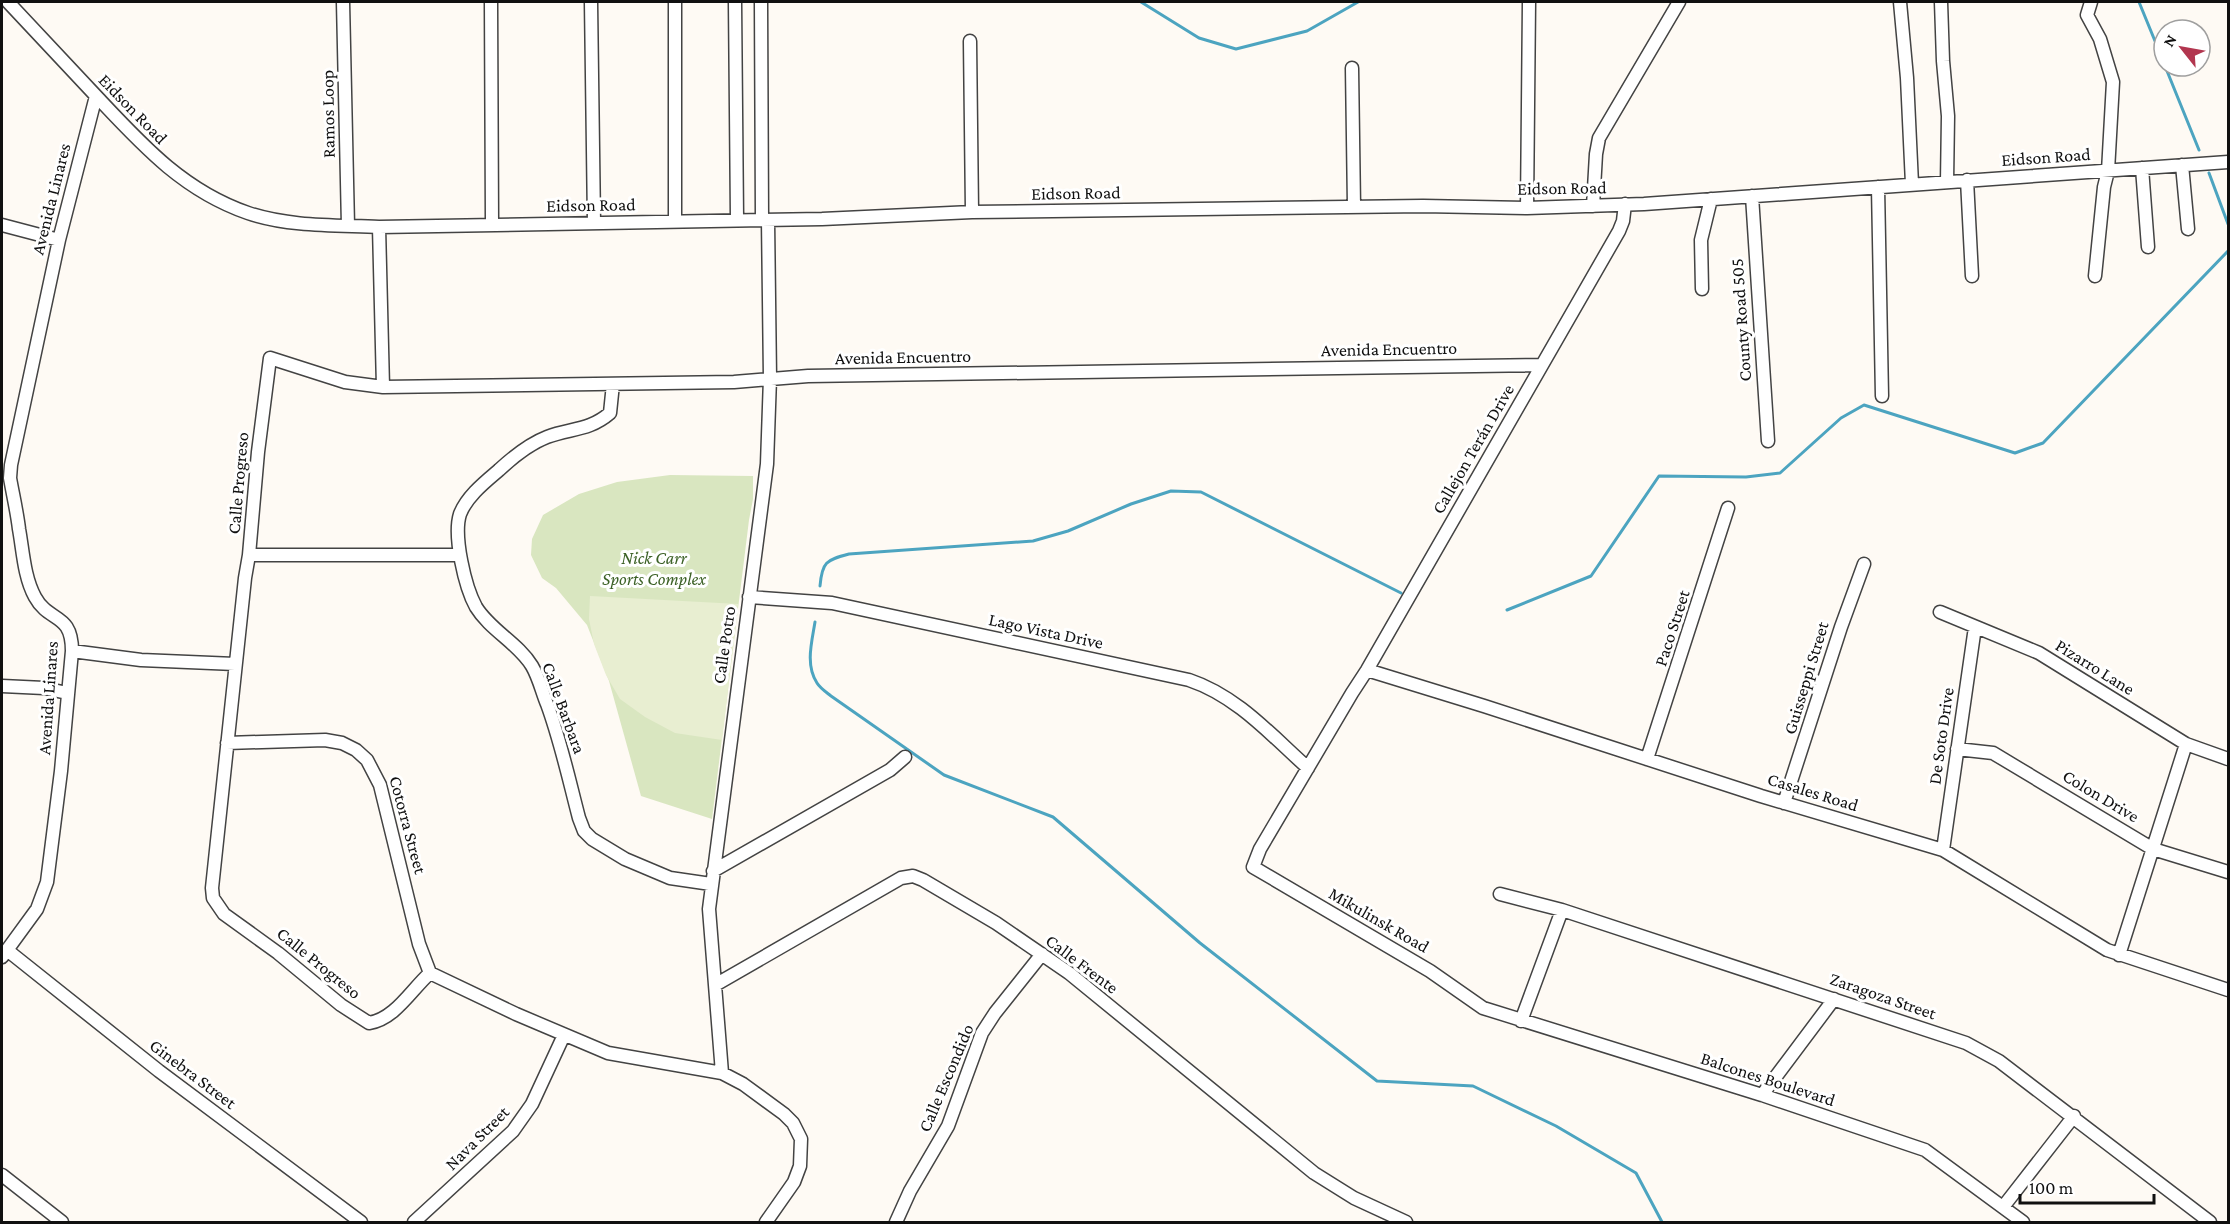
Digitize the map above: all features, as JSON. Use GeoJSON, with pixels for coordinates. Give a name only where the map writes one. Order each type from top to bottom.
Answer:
{"type":"FeatureCollection","features":[{"type":"Feature","properties":{"kind":"street","name":"Eidson Road"},"geometry":{"type":"LineString","coordinates":[[8,2],[156,159],[189,185],[213,199],[249,213],[306,225],[378,227],[765,220],[972,212],[1593,206],[2229,162]]}},
{"type":"Feature","properties":{"kind":"street","name":"Ramos Loop"},"geometry":{"type":"LineString","coordinates":[[344,2],[348,226]]}},
{"type":"Feature","properties":{"kind":"street"},"geometry":{"type":"LineString","coordinates":[[491,2],[492,224]]}},
{"type":"Feature","properties":{"kind":"street"},"geometry":{"type":"LineString","coordinates":[[591,2],[594,223]]}},
{"type":"Feature","properties":{"kind":"street"},"geometry":{"type":"LineString","coordinates":[[675,2],[675,220]]}},
{"type":"Feature","properties":{"kind":"street"},"geometry":{"type":"LineString","coordinates":[[735,2],[736,219]]}},
{"type":"Feature","properties":{"kind":"street","name":"Calle Potro"},"geometry":{"type":"LineString","coordinates":[[722,1073],[709,909],[767,464],[770,378],[761,2]]}},
{"type":"Feature","properties":{"kind":"street"},"geometry":{"type":"LineString","coordinates":[[1527,208],[1528,2]]}},
{"type":"Feature","properties":{"kind":"street"},"geometry":{"type":"LineString","coordinates":[[1593,206],[1599,138],[1679,2]]}},
{"type":"Feature","properties":{"kind":"street"},"geometry":{"type":"LineString","coordinates":[[1900,2],[1907,78],[1912,184]]}},
{"type":"Feature","properties":{"kind":"street"},"geometry":{"type":"LineString","coordinates":[[1941,2],[1948,116],[1947,182]]}},
{"type":"Feature","properties":{"kind":"street"},"geometry":{"type":"LineString","coordinates":[[2091,2],[2087,15],[2100,39],[2113,82],[2108,171],[2104,187],[2095,276]]}},
{"type":"Feature","properties":{"kind":"street"},"geometry":{"type":"LineString","coordinates":[[970,41],[972,212]]}},
{"type":"Feature","properties":{"kind":"street"},"geometry":{"type":"LineString","coordinates":[[1352,68],[1354,207]]}},
{"type":"Feature","properties":{"kind":"street","name":"Avenida Linares"},"geometry":{"type":"LineString","coordinates":[[4,954],[37,909],[47,882],[61,771],[72,651],[72,636],[65,622],[35,598],[28,579],[10,478],[13,449],[59,240],[96,96]]}},
{"type":"Feature","properties":{"kind":"street"},"geometry":{"type":"LineString","coordinates":[[2182,165],[2188,229]]}},
{"type":"Feature","properties":{"kind":"street"},"geometry":{"type":"LineString","coordinates":[[2142,168],[2148,247]]}},
{"type":"Feature","properties":{"kind":"street"},"geometry":{"type":"LineString","coordinates":[[1967,180],[1972,276]]}},
{"type":"Feature","properties":{"kind":"street"},"geometry":{"type":"LineString","coordinates":[[1878,187],[1882,396]]}},
{"type":"Feature","properties":{"kind":"street","name":"County Road 505"},"geometry":{"type":"LineString","coordinates":[[1752,196],[1768,441]]}},
{"type":"Feature","properties":{"kind":"street"},"geometry":{"type":"LineString","coordinates":[[1702,289],[1701,240],[1711,199]]}},
{"type":"Feature","properties":{"kind":"street","name":"Callejon Terán Drive"},"geometry":{"type":"LineString","coordinates":[[1253,867],[1260,849],[1367,670],[1619,231],[1625,204]]}},
{"type":"Feature","properties":{"kind":"street"},"geometry":{"type":"LineString","coordinates":[[2,225],[59,240]]}},
{"type":"Feature","properties":{"kind":"street"},"geometry":{"type":"LineString","coordinates":[[378,227],[383,387]]}},
{"type":"Feature","properties":{"kind":"street","name":"Avenida Encuentro"},"geometry":{"type":"LineString","coordinates":[[270,358],[345,382],[383,387],[734,382],[770,378],[1265,368],[1542,365]]}},
{"type":"Feature","properties":{"kind":"street","name":"Calle Progreso"},"geometry":{"type":"LineString","coordinates":[[270,358],[235,664],[212,888],[213,898],[224,914],[278,953],[340,1005],[369,1023],[376,1022],[393,1011],[430,973]]}},
{"type":"Feature","properties":{"kind":"street","name":"Calle Barbara"},"geometry":{"type":"LineString","coordinates":[[613,384],[610,413],[600,422],[586,428],[548,437],[524,449],[468,499],[460,514],[458,529],[460,555],[476,608],[522,654],[532,666],[538,679],[557,731],[584,831],[601,845],[654,872],[685,881],[711,884]]}},
{"type":"Feature","properties":{"kind":"street","name":"Paco Street"},"geometry":{"type":"LineString","coordinates":[[1647,759],[1728,508]]}},
{"type":"Feature","properties":{"kind":"street"},"geometry":{"type":"LineString","coordinates":[[249,555],[460,555]]}},
{"type":"Feature","properties":{"kind":"street","name":"Guisseppi Street"},"geometry":{"type":"LineString","coordinates":[[1784,803],[1841,627],[1864,564]]}},
{"type":"Feature","properties":{"kind":"street","name":"Lago Vista Drive"},"geometry":{"type":"LineString","coordinates":[[749,597],[832,603],[1189,680],[1229,699],[1308,768]]}},
{"type":"Feature","properties":{"kind":"street","name":"Pizarro Lane"},"geometry":{"type":"LineString","coordinates":[[1940,612],[2039,653],[2186,744],[2229,759]]}},
{"type":"Feature","properties":{"kind":"street","name":"De Soto Drive"},"geometry":{"type":"LineString","coordinates":[[1943,850],[1975,627]]}},
{"type":"Feature","properties":{"kind":"street"},"geometry":{"type":"LineString","coordinates":[[72,651],[141,660],[235,664]]}},
{"type":"Feature","properties":{"kind":"street","name":"Casales Road"},"geometry":{"type":"LineString","coordinates":[[1367,670],[1784,803],[1943,850],[2107,950],[2229,990]]}},
{"type":"Feature","properties":{"kind":"street"},"geometry":{"type":"LineString","coordinates":[[2,686],[44,688],[68,693]]}},
{"type":"Feature","properties":{"kind":"street","name":"Cotorra Street"},"geometry":{"type":"LineString","coordinates":[[227,743],[325,740],[342,743],[356,750],[367,760],[380,785],[419,944],[430,973]]}},
{"type":"Feature","properties":{"kind":"street"},"geometry":{"type":"LineString","coordinates":[[2120,954],[2186,744]]}},
{"type":"Feature","properties":{"kind":"street","name":"Colon Drive"},"geometry":{"type":"LineString","coordinates":[[1957,749],[1993,753],[2153,849],[2229,872]]}},
{"type":"Feature","properties":{"kind":"street"},"geometry":{"type":"LineString","coordinates":[[713,871],[890,770],[905,757]]}},
{"type":"Feature","properties":{"kind":"street","name":"Mikulinsk Road"},"geometry":{"type":"LineString","coordinates":[[1253,867],[1430,971],[1483,1008]]}},
{"type":"Feature","properties":{"kind":"street","name":"Calle Frente"},"geometry":{"type":"LineString","coordinates":[[715,985],[891,883],[913,876],[934,885],[1069,973],[1301,1164],[1338,1189],[1406,1222]]}},
{"type":"Feature","properties":{"kind":"street","name":"Zaragoza Street"},"geometry":{"type":"LineString","coordinates":[[1500,894],[1562,910],[1966,1043],[1999,1061],[2074,1116],[2210,1222]]}},
{"type":"Feature","properties":{"kind":"street"},"geometry":{"type":"LineString","coordinates":[[1521,1021],[1562,910]]}},
{"type":"Feature","properties":{"kind":"street","name":"Ginebra Street"},"geometry":{"type":"LineString","coordinates":[[4,954],[361,1222]]}},
{"type":"Feature","properties":{"kind":"street","name":"Calle Escondido"},"geometry":{"type":"LineString","coordinates":[[896,1222],[910,1191],[948,1126],[982,1033],[1042,954]]}},
{"type":"Feature","properties":{"kind":"street"},"geometry":{"type":"LineString","coordinates":[[430,973],[608,1053],[722,1073],[743,1084],[784,1114],[793,1122],[801,1139],[800,1167],[794,1182],[766,1222]]}},
{"type":"Feature","properties":{"kind":"street"},"geometry":{"type":"LineString","coordinates":[[1762,1095],[1834,999]]}},
{"type":"Feature","properties":{"kind":"street","name":"Balcones Boulevard"},"geometry":{"type":"LineString","coordinates":[[1483,1008],[1762,1095],[1925,1150],[2023,1222]]}},
{"type":"Feature","properties":{"kind":"street","name":"Nava Street"},"geometry":{"type":"LineString","coordinates":[[414,1222],[513,1131],[532,1104],[564,1035]]}},
{"type":"Feature","properties":{"kind":"street"},"geometry":{"type":"LineString","coordinates":[[2003,1207],[2074,1116]]}},
{"type":"Feature","properties":{"kind":"street"},"geometry":{"type":"LineString","coordinates":[[2,1175],[62,1222]]}},
{"type":"Feature","properties":{"kind":"green space","name":"Nick Carr Sports Complex"},"geometry":{"type":"Polygon","coordinates":[[[670,475],[753,476],[753,499],[712,819],[641,796],[609,681],[587,625],[556,588],[542,578],[531,555],[532,539],[543,515],[579,494],[617,482],[670,475]]]}},
{"type":"Feature","properties":{"kind":"green space"},"geometry":{"type":"Polygon","coordinates":[[[590,596],[738,604],[722,740],[675,733],[645,717],[620,699],[606,675],[594,644],[589,619],[590,596]]]}},
{"type":"Feature","properties":{"kind":"waterway"},"geometry":{"type":"LineString","coordinates":[[1141,2],[1199,38],[1236,49],[1307,31],[1358,2]]}},
{"type":"Feature","properties":{"kind":"waterway"},"geometry":{"type":"LineString","coordinates":[[2139,2],[2152,34]]}},
{"type":"Feature","properties":{"kind":"waterway"},"geometry":{"type":"LineString","coordinates":[[2170,78],[2199,150]]}},
{"type":"Feature","properties":{"kind":"waterway"},"geometry":{"type":"LineString","coordinates":[[2209,173],[2228,224]]}},
{"type":"Feature","properties":{"kind":"waterway"},"geometry":{"type":"LineString","coordinates":[[1507,610],[1591,576],[1659,476],[1746,477],[1780,473],[1841,418],[1864,405],[2015,453],[2043,443],[2228,251]]}},
{"type":"Feature","properties":{"kind":"waterway"},"geometry":{"type":"LineString","coordinates":[[820,586],[822,572],[827,563],[849,554],[1033,541],[1068,531],[1131,504],[1171,491],[1201,492],[1401,593]]}},
{"type":"Feature","properties":{"kind":"waterway"},"geometry":{"type":"LineString","coordinates":[[815,622],[810,653],[811,669],[818,685],[831,696],[944,775],[1053,817],[1200,943],[1377,1081],[1473,1086],[1556,1126],[1636,1173],[1662,1222]]}}]}
